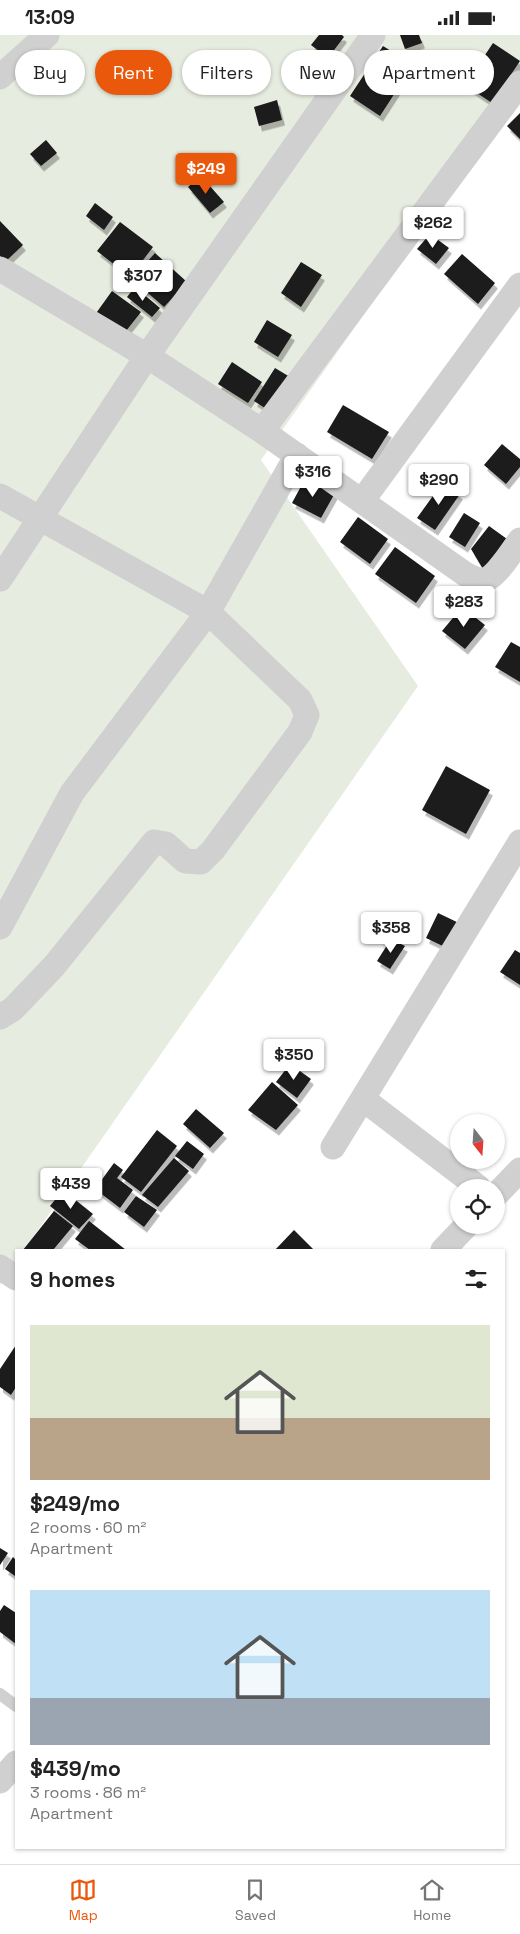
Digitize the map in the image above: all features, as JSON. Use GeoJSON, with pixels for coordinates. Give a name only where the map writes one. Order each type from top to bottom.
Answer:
{"type":"FeatureCollection","features":[{"type":"Feature","properties":{"kind":"street"},"geometry":{"type":"LineString","coordinates":[[0,77],[47,35]]}},
{"type":"Feature","properties":{"kind":"street"},"geometry":{"type":"LineString","coordinates":[[0,579],[147,356],[374,35]]}},
{"type":"Feature","properties":{"kind":"street"},"geometry":{"type":"LineString","coordinates":[[262,431],[520,83]]}},
{"type":"Feature","properties":{"kind":"street"},"geometry":{"type":"LineString","coordinates":[[0,269],[147,356],[262,431],[465,574],[484,580],[494,574],[520,540]]}},
{"type":"Feature","properties":{"kind":"street"},"geometry":{"type":"LineString","coordinates":[[362,501],[520,285]]}},
{"type":"Feature","properties":{"kind":"street"},"geometry":{"type":"LineString","coordinates":[[0,927],[72,793],[208,613],[297,455]]}},
{"type":"Feature","properties":{"kind":"street"},"geometry":{"type":"LineString","coordinates":[[0,496],[208,613],[300,700],[307,715],[300,732],[213,850],[200,862],[185,861],[166,844],[154,842],[54,966],[14,1009],[0,1017]]}},
{"type":"Feature","properties":{"kind":"street"},"geometry":{"type":"LineString","coordinates":[[333,1147],[520,842]]}},
{"type":"Feature","properties":{"kind":"street"},"geometry":{"type":"LineString","coordinates":[[363,1099],[468,1179]]}},
{"type":"Feature","properties":{"kind":"street"},"geometry":{"type":"LineString","coordinates":[[505,1186],[520,1171]]}},
{"type":"Feature","properties":{"kind":"street"},"geometry":{"type":"LineString","coordinates":[[443,1249],[458,1234]]}},
{"type":"Feature","properties":{"kind":"street"},"geometry":{"type":"LineString","coordinates":[[0,1267],[15,1277]]}},
{"type":"Feature","properties":{"kind":"street"},"geometry":{"type":"LineString","coordinates":[[0,1781],[15,1764]]}},
{"type":"Feature","properties":{"kind":"lane"},"geometry":{"type":"LineString","coordinates":[[0,1694],[15,1705]]}},
{"type":"Feature","properties":{"kind":"shaded area"},"geometry":{"type":"Polygon","coordinates":[[[0,35],[520,35],[520,94],[261,460],[418,686],[25,1249],[15,1249],[15,1263],[0,1285],[0,35]]]}},
{"type":"Feature","properties":{"kind":"building"},"geometry":{"type":"Polygon","coordinates":[[[319,35],[342,35],[344,37],[334,50],[318,50],[311,45],[319,35]]]}},
{"type":"Feature","properties":{"kind":"building"},"geometry":{"type":"Polygon","coordinates":[[[400,35],[419,35],[422,43],[405,49],[400,35]]]}},
{"type":"Feature","properties":{"kind":"building"},"geometry":{"type":"Polygon","coordinates":[[[493,43],[520,61],[492,103],[480,95],[494,95],[494,50],[488,50],[493,43]]]}},
{"type":"Feature","properties":{"kind":"building"},"geometry":{"type":"Polygon","coordinates":[[[383,46],[389,50],[380,50],[383,46]]]}},
{"type":"Feature","properties":{"kind":"building"},"geometry":{"type":"Polygon","coordinates":[[[364,75],[364,95],[394,95],[380,116],[350,96],[354,95],[354,90],[364,75]]]}},
{"type":"Feature","properties":{"kind":"building"},"geometry":{"type":"Polygon","coordinates":[[[277,100],[282,120],[259,126],[254,107],[277,100]]]}},
{"type":"Feature","properties":{"kind":"building"},"geometry":{"type":"Polygon","coordinates":[[[520,113],[520,139],[507,126],[520,113]]]}},
{"type":"Feature","properties":{"kind":"building"},"geometry":{"type":"Polygon","coordinates":[[[46,140],[57,153],[41,166],[30,154],[46,140]]]}},
{"type":"Feature","properties":{"kind":"building"},"geometry":{"type":"Polygon","coordinates":[[[201,176],[224,202],[210,213],[188,187],[201,176]]]}},
{"type":"Feature","properties":{"kind":"building"},"geometry":{"type":"Polygon","coordinates":[[[95,203],[113,217],[104,230],[86,216],[95,203]]]}},
{"type":"Feature","properties":{"kind":"building"},"geometry":{"type":"Polygon","coordinates":[[[0,221],[23,245],[5,262],[0,256],[0,221]]]}},
{"type":"Feature","properties":{"kind":"building"},"geometry":{"type":"Polygon","coordinates":[[[120,222],[153,247],[130,277],[97,251],[120,222]]]}},
{"type":"Feature","properties":{"kind":"building"},"geometry":{"type":"Polygon","coordinates":[[[430,234],[449,248],[436,264],[417,249],[430,234]]]}},
{"type":"Feature","properties":{"kind":"building"},"geometry":{"type":"Polygon","coordinates":[[[155,253],[187,282],[164,307],[132,279],[155,253]]]}},
{"type":"Feature","properties":{"kind":"building"},"geometry":{"type":"Polygon","coordinates":[[[462,254],[495,283],[478,304],[444,274],[462,254]]]}},
{"type":"Feature","properties":{"kind":"building"},"geometry":{"type":"Polygon","coordinates":[[[301,262],[322,275],[301,307],[281,293],[301,262]]]}},
{"type":"Feature","properties":{"kind":"building"},"geometry":{"type":"Polygon","coordinates":[[[135,287],[160,308],[152,317],[127,297],[135,287]]]}},
{"type":"Feature","properties":{"kind":"building"},"geometry":{"type":"Polygon","coordinates":[[[112,291],[141,312],[122,336],[94,316],[112,291]]]}},
{"type":"Feature","properties":{"kind":"building"},"geometry":{"type":"Polygon","coordinates":[[[267,320],[292,335],[278,357],[254,342],[267,320]]]}},
{"type":"Feature","properties":{"kind":"building"},"geometry":{"type":"Polygon","coordinates":[[[232,362],[262,382],[248,403],[218,384],[232,362]]]}},
{"type":"Feature","properties":{"kind":"building"},"geometry":{"type":"Polygon","coordinates":[[[275,368],[290,377],[268,410],[254,401],[275,368]]]}},
{"type":"Feature","properties":{"kind":"building"},"geometry":{"type":"Polygon","coordinates":[[[343,405],[389,432],[372,459],[327,432],[343,405]]]}},
{"type":"Feature","properties":{"kind":"building"},"geometry":{"type":"Polygon","coordinates":[[[502,444],[520,459],[520,467],[506,484],[484,465],[502,444]]]}},
{"type":"Feature","properties":{"kind":"building"},"geometry":{"type":"Polygon","coordinates":[[[306,477],[335,493],[321,518],[292,503],[306,477]]]}},
{"type":"Feature","properties":{"kind":"building"},"geometry":{"type":"Polygon","coordinates":[[[443,482],[460,494],[435,530],[417,518],[443,482]]]}},
{"type":"Feature","properties":{"kind":"building"},"geometry":{"type":"Polygon","coordinates":[[[464,513],[480,523],[465,547],[449,537],[464,513]]]}},
{"type":"Feature","properties":{"kind":"building"},"geometry":{"type":"Polygon","coordinates":[[[358,517],[388,539],[370,564],[340,542],[358,517]]]}},
{"type":"Feature","properties":{"kind":"building"},"geometry":{"type":"Polygon","coordinates":[[[489,526],[507,539],[483,569],[471,549],[489,526]]]}},
{"type":"Feature","properties":{"kind":"building"},"geometry":{"type":"Polygon","coordinates":[[[395,547],[435,576],[416,603],[375,574],[395,547]]]}},
{"type":"Feature","properties":{"kind":"building"},"geometry":{"type":"Polygon","coordinates":[[[462,607],[485,625],[465,649],[442,631],[462,607]]]}},
{"type":"Feature","properties":{"kind":"building"},"geometry":{"type":"Polygon","coordinates":[[[511,642],[520,647],[520,682],[495,667],[511,642]]]}},
{"type":"Feature","properties":{"kind":"building"},"geometry":{"type":"Polygon","coordinates":[[[446,766],[490,790],[466,834],[422,810],[446,766]]]}},
{"type":"Feature","properties":{"kind":"building"},"geometry":{"type":"Polygon","coordinates":[[[438,913],[463,925],[451,950],[426,938],[438,913]]]}},
{"type":"Feature","properties":{"kind":"building"},"geometry":{"type":"Polygon","coordinates":[[[391,939],[405,946],[390,969],[377,961],[391,939]]]}},
{"type":"Feature","properties":{"kind":"building"},"geometry":{"type":"Polygon","coordinates":[[[515,950],[520,953],[520,985],[500,972],[515,950]]]}},
{"type":"Feature","properties":{"kind":"building"},"geometry":{"type":"Polygon","coordinates":[[[290,1064],[311,1079],[297,1098],[276,1082],[290,1064]]]}},
{"type":"Feature","properties":{"kind":"building"},"geometry":{"type":"Polygon","coordinates":[[[272,1082],[298,1105],[276,1130],[248,1110],[272,1082]]]}},
{"type":"Feature","properties":{"kind":"building"},"geometry":{"type":"Polygon","coordinates":[[[196,1109],[224,1133],[210,1148],[183,1124],[196,1109]]]}},
{"type":"Feature","properties":{"kind":"building"},"geometry":{"type":"Polygon","coordinates":[[[157,1130],[177,1146],[141,1192],[121,1177],[157,1130]]]}},
{"type":"Feature","properties":{"kind":"building"},"geometry":{"type":"Polygon","coordinates":[[[187,1141],[204,1154],[193,1169],[175,1156],[187,1141]]]}},
{"type":"Feature","properties":{"kind":"building"},"geometry":{"type":"Polygon","coordinates":[[[174,1158],[189,1171],[158,1207],[142,1195],[174,1158]]]}},
{"type":"Feature","properties":{"kind":"building"},"geometry":{"type":"Polygon","coordinates":[[[114,1163],[123,1170],[117,1178],[133,1190],[120,1208],[95,1189],[114,1163]]]}},
{"type":"Feature","properties":{"kind":"building"},"geometry":{"type":"Polygon","coordinates":[[[63,1190],[93,1214],[79,1229],[50,1206],[63,1190]]]}},
{"type":"Feature","properties":{"kind":"building"},"geometry":{"type":"Polygon","coordinates":[[[136,1196],[157,1210],[144,1227],[124,1212],[136,1196]]]}},
{"type":"Feature","properties":{"kind":"building"},"geometry":{"type":"Polygon","coordinates":[[[54,1211],[73,1226],[54,1249],[24,1249],[54,1211]]]}},
{"type":"Feature","properties":{"kind":"building"},"geometry":{"type":"Polygon","coordinates":[[[89,1221],[125,1249],[89,1249],[75,1239],[89,1221]]]}},
{"type":"Feature","properties":{"kind":"building"},"geometry":{"type":"Polygon","coordinates":[[[294,1230],[313,1249],[276,1249],[294,1230]]]}},
{"type":"Feature","properties":{"kind":"building"},"geometry":{"type":"Polygon","coordinates":[[[15,1346],[15,1389],[11,1395],[0,1387],[0,1369],[15,1346]]]}},
{"type":"Feature","properties":{"kind":"building"},"geometry":{"type":"Polygon","coordinates":[[[0,1548],[8,1553],[0,1565],[0,1548]]]}},
{"type":"Feature","properties":{"kind":"building"},"geometry":{"type":"Polygon","coordinates":[[[13,1557],[15,1559],[15,1576],[5,1569],[13,1557]]]}},
{"type":"Feature","properties":{"kind":"building"},"geometry":{"type":"Polygon","coordinates":[[[4,1605],[15,1612],[15,1643],[0,1632],[0,1611],[4,1605]]]}}]}
